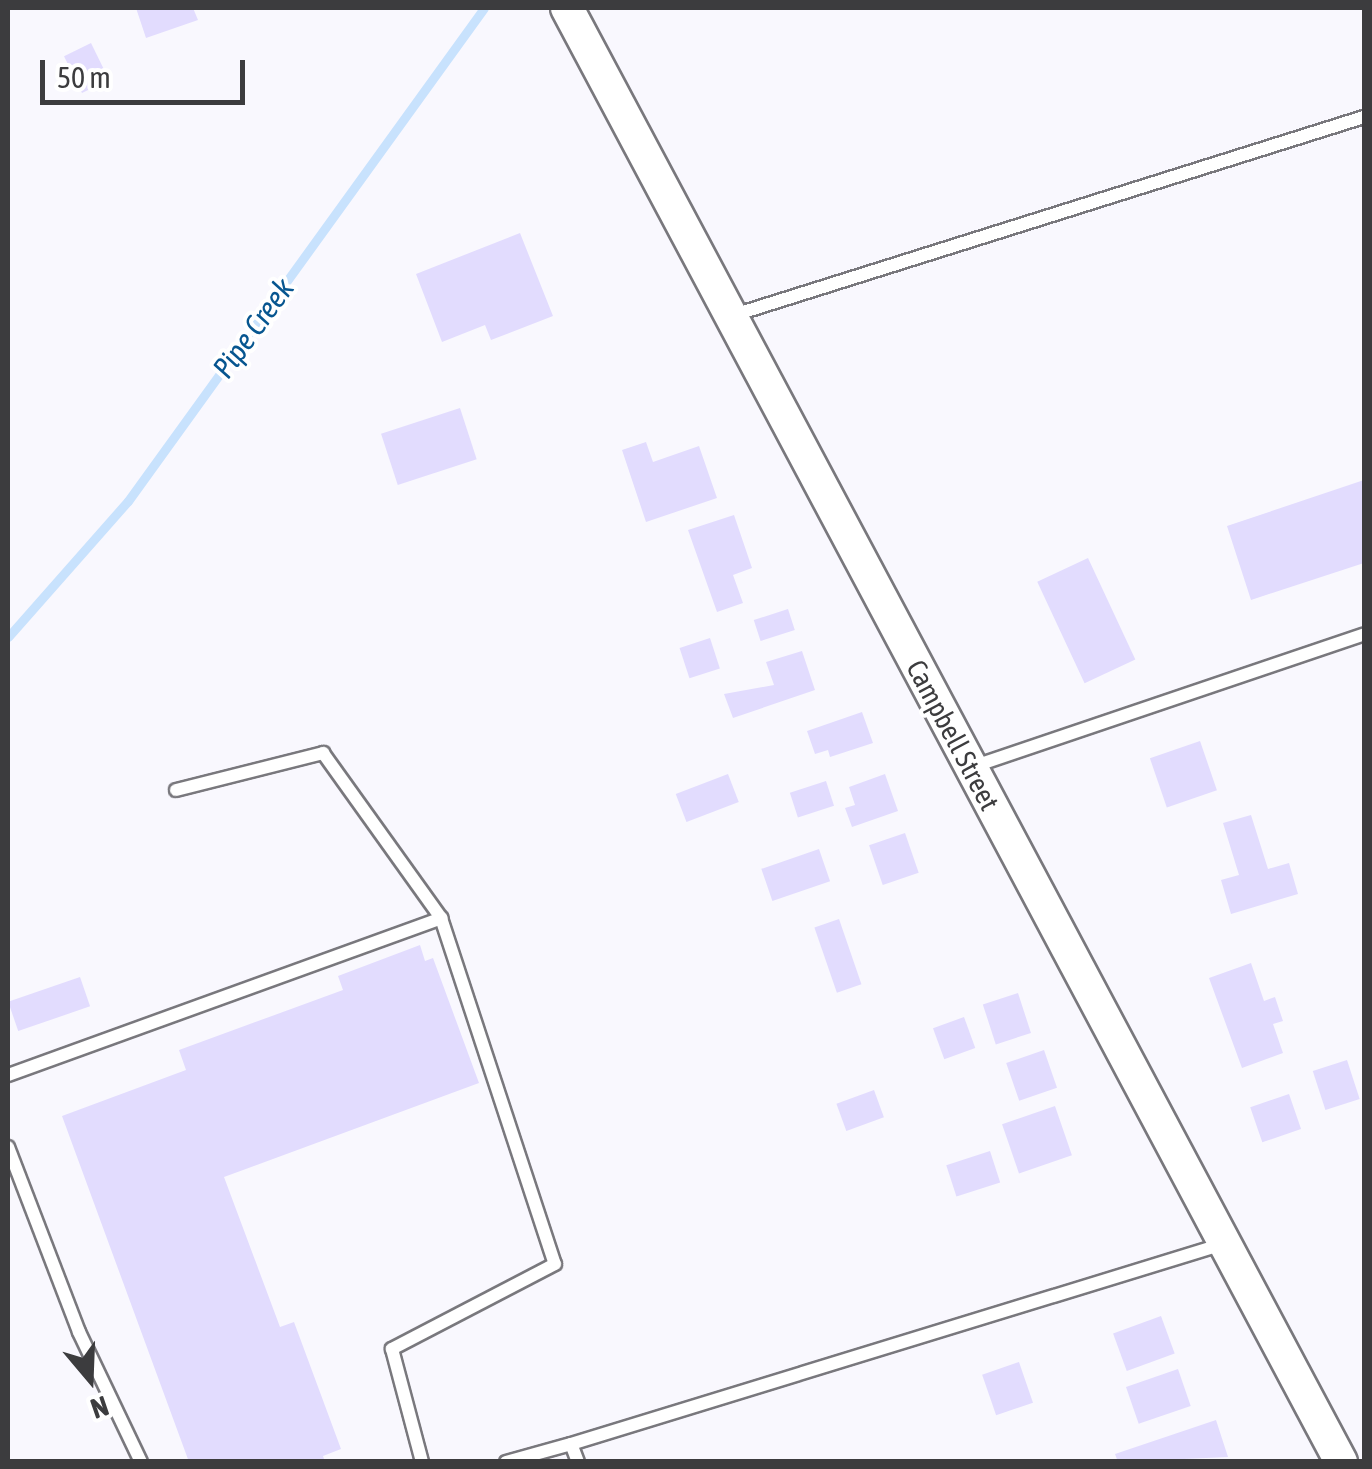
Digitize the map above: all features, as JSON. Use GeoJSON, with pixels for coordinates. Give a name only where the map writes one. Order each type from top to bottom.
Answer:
{"type":"FeatureCollection","features":[{"type":"Feature","properties":{"kind":"street","name":"Campbell Street"},"geometry":{"type":"LineString","coordinates":[[569,11],[1341,1462]]}},
{"type":"Feature","properties":{"kind":"lane"},"geometry":{"type":"LineString","coordinates":[[734,315],[1364,117]]}},
{"type":"Feature","properties":{"kind":"lane"},"geometry":{"type":"LineString","coordinates":[[970,768],[1364,634]]}},
{"type":"Feature","properties":{"kind":"lane"},"geometry":{"type":"LineString","coordinates":[[176,790],[322,753],[441,918],[555,1264],[392,1349],[422,1462]]}},
{"type":"Feature","properties":{"kind":"lane"},"geometry":{"type":"LineString","coordinates":[[8,1075],[441,918]]}},
{"type":"Feature","properties":{"kind":"lane"},"geometry":{"type":"LineString","coordinates":[[8,1147],[80,1332],[141,1462]]}},
{"type":"Feature","properties":{"kind":"lane"},"geometry":{"type":"LineString","coordinates":[[506,1462],[1225,1243]]}},
{"type":"Feature","properties":{"kind":"lane"},"geometry":{"type":"LineString","coordinates":[[571,1444],[578,1462]]}},
{"type":"Feature","properties":{"kind":"building"},"geometry":{"type":"Polygon","coordinates":[[[136,8],[193,8],[198,20],[146,38],[136,8]]]}},
{"type":"Feature","properties":{"kind":"building"},"geometry":{"type":"Polygon","coordinates":[[[91,43],[109,80],[82,93],[64,56],[91,43]]]}},
{"type":"Feature","properties":{"kind":"building"},"geometry":{"type":"Polygon","coordinates":[[[520,233],[553,316],[491,340],[485,325],[442,342],[416,274],[520,233]]]}},
{"type":"Feature","properties":{"kind":"building"},"geometry":{"type":"Polygon","coordinates":[[[460,408],[477,459],[398,485],[381,434],[460,408]]]}},
{"type":"Feature","properties":{"kind":"building"},"geometry":{"type":"Polygon","coordinates":[[[646,442],[653,462],[699,446],[717,498],[646,522],[622,450],[646,442]]]}},
{"type":"Feature","properties":{"kind":"building"},"geometry":{"type":"Polygon","coordinates":[[[1364,480],[1364,563],[1251,600],[1227,526],[1364,480]]]}},
{"type":"Feature","properties":{"kind":"building"},"geometry":{"type":"Polygon","coordinates":[[[734,515],[752,568],[733,575],[743,603],[717,612],[688,530],[734,515]]]}},
{"type":"Feature","properties":{"kind":"building"},"geometry":{"type":"Polygon","coordinates":[[[1088,558],[1135,660],[1085,683],[1037,582],[1088,558]]]}},
{"type":"Feature","properties":{"kind":"building"},"geometry":{"type":"Polygon","coordinates":[[[788,609],[795,630],[761,641],[754,620],[788,609]]]}},
{"type":"Feature","properties":{"kind":"building"},"geometry":{"type":"Polygon","coordinates":[[[710,638],[720,668],[689,678],[680,648],[710,638]]]}},
{"type":"Feature","properties":{"kind":"building"},"geometry":{"type":"Polygon","coordinates":[[[802,651],[815,690],[733,718],[724,694],[774,685],[766,662],[802,651]]]}},
{"type":"Feature","properties":{"kind":"building"},"geometry":{"type":"Polygon","coordinates":[[[862,712],[873,743],[830,757],[828,750],[815,754],[807,731],[862,712]]]}},
{"type":"Feature","properties":{"kind":"building"},"geometry":{"type":"Polygon","coordinates":[[[1200,741],[1217,790],[1167,807],[1150,758],[1200,741]]]}},
{"type":"Feature","properties":{"kind":"building"},"geometry":{"type":"Polygon","coordinates":[[[728,774],[739,802],[686,822],[676,794],[728,774]]]}},
{"type":"Feature","properties":{"kind":"building"},"geometry":{"type":"Polygon","coordinates":[[[885,774],[898,811],[852,827],[845,808],[855,805],[849,787],[885,774]]]}},
{"type":"Feature","properties":{"kind":"building"},"geometry":{"type":"Polygon","coordinates":[[[826,781],[834,806],[798,817],[790,793],[826,781]]]}},
{"type":"Feature","properties":{"kind":"building"},"geometry":{"type":"Polygon","coordinates":[[[1251,815],[1268,869],[1289,863],[1298,894],[1231,914],[1221,880],[1239,875],[1223,823],[1251,815]]]}},
{"type":"Feature","properties":{"kind":"building"},"geometry":{"type":"Polygon","coordinates":[[[905,833],[919,873],[883,885],[869,845],[905,833]]]}},
{"type":"Feature","properties":{"kind":"building"},"geometry":{"type":"Polygon","coordinates":[[[819,849],[830,881],[772,901],[761,869],[819,849]]]}},
{"type":"Feature","properties":{"kind":"building"},"geometry":{"type":"Polygon","coordinates":[[[839,919],[861,984],[837,993],[814,927],[839,919]]]}},
{"type":"Feature","properties":{"kind":"building"},"geometry":{"type":"Polygon","coordinates":[[[420,945],[425,961],[433,958],[479,1083],[224,1177],[280,1327],[294,1322],[341,1449],[323,1456],[325,1462],[189,1462],[62,1116],[186,1070],[179,1050],[343,990],[338,976],[420,945]]]}},
{"type":"Feature","properties":{"kind":"building"},"geometry":{"type":"Polygon","coordinates":[[[1251,963],[1264,1001],[1275,997],[1283,1021],[1273,1024],[1283,1053],[1242,1068],[1209,978],[1251,963]]]}},
{"type":"Feature","properties":{"kind":"building"},"geometry":{"type":"Polygon","coordinates":[[[80,977],[90,1006],[18,1031],[8,1002],[80,977]]]}},
{"type":"Feature","properties":{"kind":"building"},"geometry":{"type":"Polygon","coordinates":[[[1018,993],[1031,1033],[996,1044],[983,1004],[1018,993]]]}},
{"type":"Feature","properties":{"kind":"building"},"geometry":{"type":"Polygon","coordinates":[[[964,1017],[975,1048],[944,1059],[933,1028],[964,1017]]]}},
{"type":"Feature","properties":{"kind":"building"},"geometry":{"type":"Polygon","coordinates":[[[1044,1050],[1057,1088],[1019,1101],[1006,1063],[1044,1050]]]}},
{"type":"Feature","properties":{"kind":"building"},"geometry":{"type":"Polygon","coordinates":[[[1347,1060],[1360,1099],[1325,1110],[1313,1071],[1347,1060]]]}},
{"type":"Feature","properties":{"kind":"building"},"geometry":{"type":"Polygon","coordinates":[[[874,1090],[884,1117],[846,1131],[836,1104],[874,1090]]]}},
{"type":"Feature","properties":{"kind":"building"},"geometry":{"type":"Polygon","coordinates":[[[1289,1094],[1301,1129],[1262,1142],[1250,1107],[1289,1094]]]}},
{"type":"Feature","properties":{"kind":"building"},"geometry":{"type":"Polygon","coordinates":[[[1055,1106],[1072,1155],[1019,1173],[1002,1124],[1055,1106]]]}},
{"type":"Feature","properties":{"kind":"building"},"geometry":{"type":"Polygon","coordinates":[[[990,1151],[1000,1182],[956,1197],[946,1165],[990,1151]]]}},
{"type":"Feature","properties":{"kind":"building"},"geometry":{"type":"Polygon","coordinates":[[[1161,1316],[1175,1354],[1127,1371],[1113,1333],[1161,1316]]]}},
{"type":"Feature","properties":{"kind":"building"},"geometry":{"type":"Polygon","coordinates":[[[1019,1362],[1033,1403],[996,1415],[982,1375],[1019,1362]]]}},
{"type":"Feature","properties":{"kind":"building"},"geometry":{"type":"Polygon","coordinates":[[[1178,1369],[1191,1406],[1139,1424],[1126,1387],[1178,1369]]]}},
{"type":"Feature","properties":{"kind":"building"},"geometry":{"type":"Polygon","coordinates":[[[1216,1420],[1228,1457],[1118,1462],[1115,1454],[1216,1420]]]}},
{"type":"Feature","properties":{"kind":"waterway","name":"Pipe Creek"},"geometry":{"type":"LineString","coordinates":[[8,637],[128,501],[484,8]]}}]}
